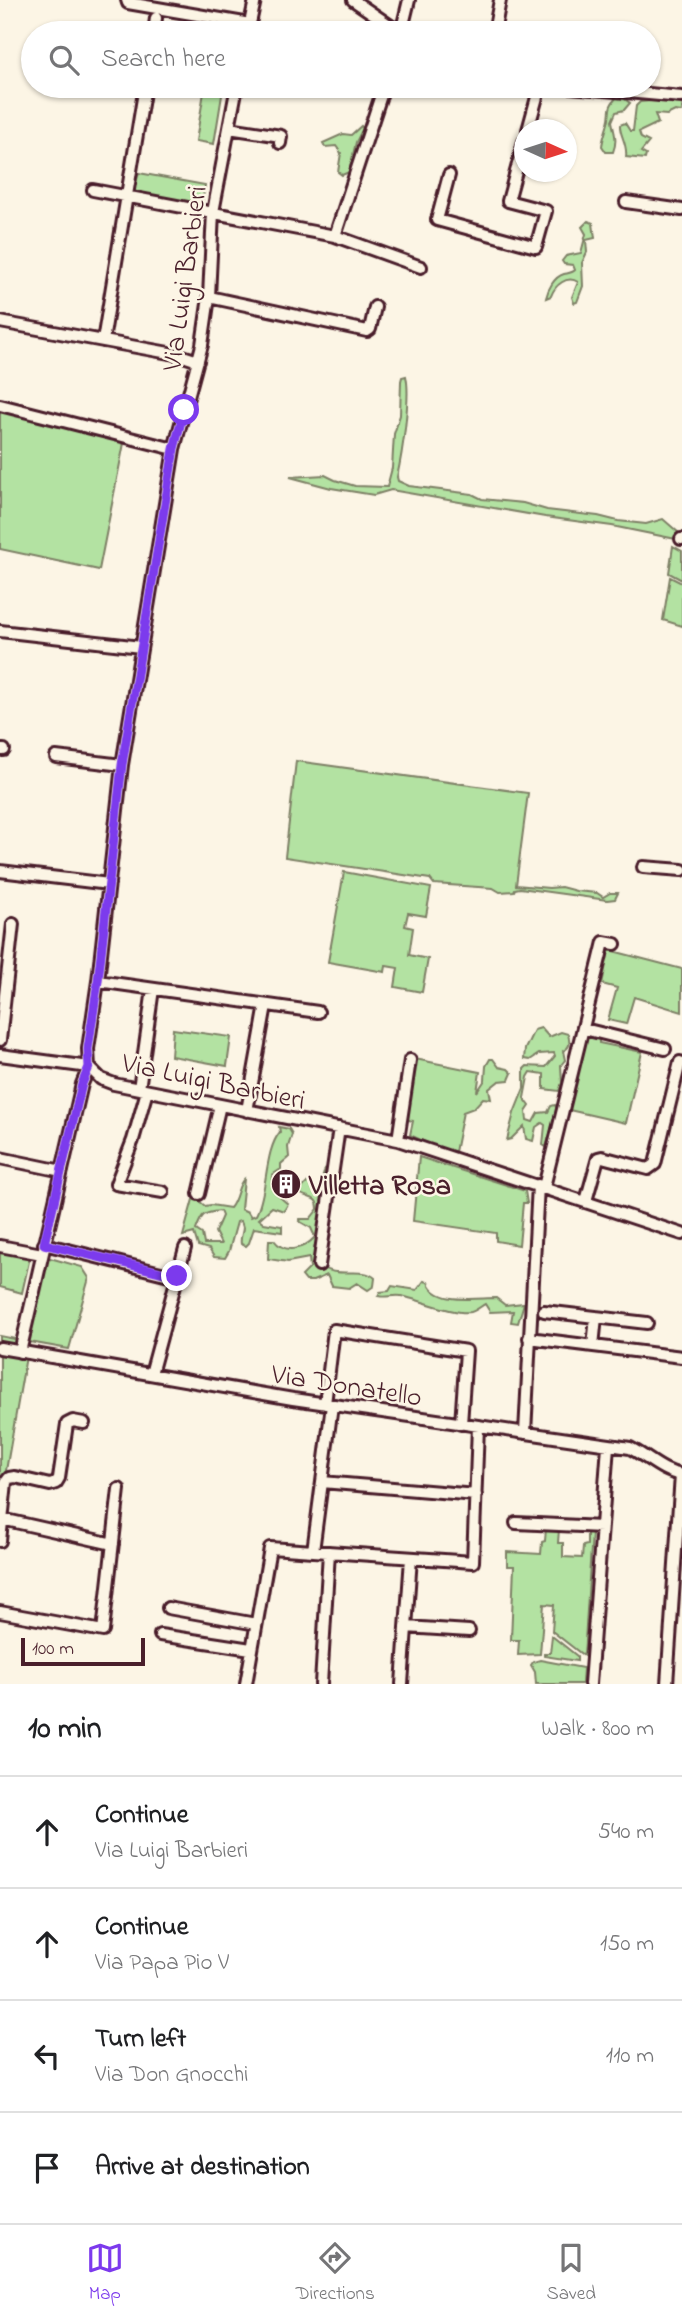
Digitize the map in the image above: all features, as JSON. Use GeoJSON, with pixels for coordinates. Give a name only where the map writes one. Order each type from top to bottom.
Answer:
{"type":"FeatureCollection","features":[{"type":"Feature","properties":{"kind":"street"},"geometry":{"type":"LineString","coordinates":[[127,0],[128,3],[212,21]]}},
{"type":"Feature","properties":{"kind":"street"},"geometry":{"type":"LineString","coordinates":[[251,21],[255,0]]}},
{"type":"Feature","properties":{"kind":"street"},"geometry":{"type":"LineString","coordinates":[[404,21],[409,0]]}},
{"type":"Feature","properties":{"kind":"street"},"geometry":{"type":"LineString","coordinates":[[496,21],[500,0]]}},
{"type":"Feature","properties":{"kind":"street"},"geometry":{"type":"LineString","coordinates":[[356,1],[384,21]]}},
{"type":"Feature","properties":{"kind":"street"},"geometry":{"type":"LineString","coordinates":[[661,95],[682,97]]}},
{"type":"Feature","properties":{"kind":"street"},"geometry":{"type":"LineString","coordinates":[[103,341],[143,98]]}},
{"type":"Feature","properties":{"kind":"street","name":"Via Luigi Barbieri"},"geometry":{"type":"LineString","coordinates":[[235,98],[213,212],[209,297],[198,361],[174,449],[122,765],[88,1049],[89,1067],[101,1079],[114,1084],[398,1140],[682,1234]]}},
{"type":"Feature","properties":{"kind":"street"},"geometry":{"type":"LineString","coordinates":[[335,236],[380,98]]}},
{"type":"Feature","properties":{"kind":"street"},"geometry":{"type":"LineString","coordinates":[[531,119],[537,98]]}},
{"type":"Feature","properties":{"kind":"street"},"geometry":{"type":"LineString","coordinates":[[229,128],[281,135],[280,143]]}},
{"type":"Feature","properties":{"kind":"street"},"geometry":{"type":"LineString","coordinates":[[449,175],[437,220],[536,247],[546,211],[508,201],[514,179]]}},
{"type":"Feature","properties":{"kind":"street"},"geometry":{"type":"LineString","coordinates":[[93,190],[335,236],[421,267]]}},
{"type":"Feature","properties":{"kind":"street"},"geometry":{"type":"LineString","coordinates":[[626,202],[682,210]]}},
{"type":"Feature","properties":{"kind":"street"},"geometry":{"type":"LineString","coordinates":[[209,297],[367,331],[370,329],[375,307]]}},
{"type":"Feature","properties":{"kind":"street"},"geometry":{"type":"LineString","coordinates":[[0,322],[180,355],[198,361]]}},
{"type":"Feature","properties":{"kind":"street"},"geometry":{"type":"LineString","coordinates":[[0,405],[174,449]]}},
{"type":"Feature","properties":{"kind":"street"},"geometry":{"type":"LineString","coordinates":[[0,631],[141,647]]}},
{"type":"Feature","properties":{"kind":"street"},"geometry":{"type":"LineString","coordinates":[[56,757],[122,765]]}},
{"type":"Feature","properties":{"kind":"street"},"geometry":{"type":"LineString","coordinates":[[643,867],[682,870]]}},
{"type":"Feature","properties":{"kind":"street"},"geometry":{"type":"LineString","coordinates":[[0,871],[109,884]]}},
{"type":"Feature","properties":{"kind":"street"},"geometry":{"type":"LineString","coordinates":[[0,1040],[13,924]]}},
{"type":"Feature","properties":{"kind":"street"},"geometry":{"type":"LineString","coordinates":[[525,1433],[529,1338],[541,1186],[584,1029],[604,942],[615,944]]}},
{"type":"Feature","properties":{"kind":"street"},"geometry":{"type":"LineString","coordinates":[[98,981],[318,1012]]}},
{"type":"Feature","properties":{"kind":"street"},"geometry":{"type":"LineString","coordinates":[[153,989],[143,1090],[133,1140],[116,1184],[163,1192]]}},
{"type":"Feature","properties":{"kind":"street"},"geometry":{"type":"LineString","coordinates":[[247,1111],[265,1006]]}},
{"type":"Feature","properties":{"kind":"street"},"geometry":{"type":"LineString","coordinates":[[584,1029],[665,1049]]}},
{"type":"Feature","properties":{"kind":"street"},"geometry":{"type":"LineString","coordinates":[[0,1055],[89,1067],[82,1084],[20,1352]]}},
{"type":"Feature","properties":{"kind":"street"},"geometry":{"type":"LineString","coordinates":[[398,1140],[410,1060]]}},
{"type":"Feature","properties":{"kind":"street"},"geometry":{"type":"LineString","coordinates":[[586,1201],[598,1158],[648,1169],[655,1164],[680,1062]]}},
{"type":"Feature","properties":{"kind":"street"},"geometry":{"type":"LineString","coordinates":[[199,1194],[220,1105]]}},
{"type":"Feature","properties":{"kind":"street"},"geometry":{"type":"LineString","coordinates":[[319,1265],[339,1128]]}},
{"type":"Feature","properties":{"kind":"street"},"geometry":{"type":"LineString","coordinates":[[0,1158],[62,1171]]}},
{"type":"Feature","properties":{"kind":"street"},"geometry":{"type":"LineString","coordinates":[[0,1246],[43,1249],[177,1276]]}},
{"type":"Feature","properties":{"kind":"street"},"geometry":{"type":"LineString","coordinates":[[151,1374],[185,1248]]}},
{"type":"Feature","properties":{"kind":"street"},"geometry":{"type":"LineString","coordinates":[[544,1311],[648,1323]]}},
{"type":"Feature","properties":{"kind":"street"},"geometry":{"type":"LineString","coordinates":[[596,1317],[597,1346]]}},
{"type":"Feature","properties":{"kind":"street"},"geometry":{"type":"LineString","coordinates":[[313,1551],[322,1482],[334,1330],[466,1351],[461,1424]]}},
{"type":"Feature","properties":{"kind":"street"},"geometry":{"type":"LineString","coordinates":[[529,1338],[682,1357]]}},
{"type":"Feature","properties":{"kind":"street","name":"Via Donatello"},"geometry":{"type":"LineString","coordinates":[[0,1348],[329,1405],[630,1448],[649,1457],[671,1474],[681,1475]]}},
{"type":"Feature","properties":{"kind":"street"},"geometry":{"type":"LineString","coordinates":[[0,1541],[6,1482],[9,1478],[50,1485],[56,1483],[60,1478],[67,1424],[73,1421],[84,1423]]}},
{"type":"Feature","properties":{"kind":"street"},"geometry":{"type":"LineString","coordinates":[[246,1684],[270,1548],[474,1562],[478,1426]]}},
{"type":"Feature","properties":{"kind":"street"},"geometry":{"type":"LineString","coordinates":[[590,1684],[608,1446]]}},
{"type":"Feature","properties":{"kind":"street"},"geometry":{"type":"LineString","coordinates":[[667,1684],[681,1475]]}},
{"type":"Feature","properties":{"kind":"street"},"geometry":{"type":"LineString","coordinates":[[322,1482],[476,1495]]}},
{"type":"Feature","properties":{"kind":"street"},"geometry":{"type":"LineString","coordinates":[[0,1612],[103,1631],[120,1489]]}},
{"type":"Feature","properties":{"kind":"street"},"geometry":{"type":"LineString","coordinates":[[2,1519],[113,1544]]}},
{"type":"Feature","properties":{"kind":"street"},"geometry":{"type":"LineString","coordinates":[[516,1522],[602,1527]]}},
{"type":"Feature","properties":{"kind":"street"},"geometry":{"type":"LineString","coordinates":[[321,1684],[329,1552]]}},
{"type":"Feature","properties":{"kind":"street"},"geometry":{"type":"LineString","coordinates":[[402,1684],[411,1558]]}},
{"type":"Feature","properties":{"kind":"street"},"geometry":{"type":"LineString","coordinates":[[168,1608],[256,1624]]}},
{"type":"Feature","properties":{"kind":"street"},"geometry":{"type":"LineString","coordinates":[[406,1627],[469,1631]]}},
{"type":"Feature","properties":{"kind":"street"},"geometry":{"type":"LineString","coordinates":[[160,1635],[251,1649]]}},
{"type":"Feature","properties":{"kind":"green space"},"geometry":{"type":"Polygon","coordinates":[[[203,98],[222,98],[214,144],[196,141],[203,98]]]}},
{"type":"Feature","properties":{"kind":"green space"},"geometry":{"type":"Polygon","coordinates":[[[616,98],[623,98],[630,103],[624,110],[616,112],[612,121],[615,136],[613,152],[606,152],[602,143],[610,107],[616,98]]]}},
{"type":"Feature","properties":{"kind":"green space"},"geometry":{"type":"Polygon","coordinates":[[[661,100],[682,103],[682,112],[655,114],[658,123],[639,132],[641,138],[649,142],[641,152],[646,155],[645,159],[626,157],[620,125],[625,123],[630,131],[633,131],[636,106],[640,102],[661,100]]]}},
{"type":"Feature","properties":{"kind":"green space"},"geometry":{"type":"Polygon","coordinates":[[[361,126],[363,128],[356,142],[349,172],[342,175],[338,172],[341,153],[336,146],[325,147],[323,143],[343,134],[351,135],[361,126]]]}},
{"type":"Feature","properties":{"kind":"green space"},"geometry":{"type":"Polygon","coordinates":[[[139,173],[205,185],[202,202],[193,203],[137,193],[134,189],[139,173]]]}},
{"type":"Feature","properties":{"kind":"green space"},"geometry":{"type":"Polygon","coordinates":[[[588,221],[593,223],[595,238],[586,240],[587,252],[582,263],[583,286],[577,302],[574,303],[572,297],[578,282],[574,280],[562,282],[551,296],[546,298],[557,278],[575,270],[573,265],[564,264],[562,261],[566,256],[581,253],[586,234],[582,227],[588,221]]]}},
{"type":"Feature","properties":{"kind":"green space"},"geometry":{"type":"Polygon","coordinates":[[[406,376],[407,411],[398,481],[409,486],[472,494],[482,499],[523,503],[547,510],[618,521],[646,524],[663,519],[679,533],[676,539],[391,490],[374,495],[331,488],[290,477],[325,475],[355,486],[387,487],[392,468],[394,434],[400,415],[401,381],[402,377],[406,376]]]}},
{"type":"Feature","properties":{"kind":"green space"},"geometry":{"type":"Polygon","coordinates":[[[0,408],[125,438],[99,570],[0,549],[0,408]]]}},
{"type":"Feature","properties":{"kind":"green space"},"geometry":{"type":"Polygon","coordinates":[[[673,546],[682,551],[682,580],[669,573],[673,546]]]}},
{"type":"Feature","properties":{"kind":"green space"},"geometry":{"type":"Polygon","coordinates":[[[670,577],[682,583],[682,626],[663,620],[670,577]]]}},
{"type":"Feature","properties":{"kind":"green space"},"geometry":{"type":"Polygon","coordinates":[[[296,761],[528,793],[516,885],[561,887],[597,893],[603,897],[618,893],[615,899],[607,900],[520,888],[500,892],[493,888],[434,884],[430,879],[285,857],[296,761]]]}},
{"type":"Feature","properties":{"kind":"green space"},"geometry":{"type":"Polygon","coordinates":[[[344,872],[431,888],[426,916],[408,913],[405,926],[413,928],[409,955],[428,959],[422,992],[395,987],[398,968],[386,966],[385,972],[328,962],[344,872]]]}},
{"type":"Feature","properties":{"kind":"green space"},"geometry":{"type":"Polygon","coordinates":[[[609,950],[682,969],[682,1012],[634,997],[626,1024],[608,1020],[617,988],[602,984],[609,950]]]}},
{"type":"Feature","properties":{"kind":"green space"},"geometry":{"type":"Polygon","coordinates":[[[541,1028],[549,1037],[561,1032],[568,1034],[569,1042],[569,1046],[563,1051],[565,1060],[561,1065],[562,1083],[559,1091],[544,1089],[544,1074],[531,1072],[528,1077],[524,1098],[530,1106],[526,1112],[527,1120],[533,1122],[538,1113],[548,1112],[551,1106],[555,1105],[557,1109],[546,1147],[543,1145],[545,1125],[542,1123],[536,1127],[533,1141],[526,1139],[524,1126],[507,1140],[524,1088],[524,1069],[527,1066],[546,1067],[555,1056],[554,1053],[539,1054],[530,1060],[524,1059],[525,1049],[534,1030],[541,1028]]]}},
{"type":"Feature","properties":{"kind":"green space"},"geometry":{"type":"Polygon","coordinates":[[[173,1029],[231,1037],[227,1066],[171,1056],[173,1029]]]}},
{"type":"Feature","properties":{"kind":"green space"},"geometry":{"type":"Polygon","coordinates":[[[587,1035],[599,1037],[599,1043],[642,1052],[626,1123],[569,1110],[587,1035]]]}},
{"type":"Feature","properties":{"kind":"green space"},"geometry":{"type":"Polygon","coordinates":[[[415,1059],[480,1072],[477,1092],[485,1080],[486,1066],[490,1059],[512,1073],[509,1080],[499,1081],[489,1089],[491,1099],[483,1098],[474,1108],[463,1112],[455,1152],[445,1151],[410,1135],[413,1121],[404,1119],[415,1059]]]}},
{"type":"Feature","properties":{"kind":"green space"},"geometry":{"type":"Polygon","coordinates":[[[279,1127],[289,1129],[292,1134],[288,1147],[289,1157],[281,1164],[281,1169],[272,1175],[272,1180],[276,1192],[288,1204],[284,1211],[272,1207],[259,1219],[264,1223],[282,1226],[282,1232],[254,1228],[246,1246],[241,1244],[242,1224],[237,1222],[225,1258],[214,1257],[209,1249],[198,1246],[194,1233],[183,1236],[195,1192],[205,1206],[230,1208],[244,1179],[241,1209],[251,1217],[256,1215],[263,1195],[271,1150],[280,1132],[279,1127]],[[220,1211],[201,1217],[196,1230],[202,1234],[204,1244],[221,1244],[215,1232],[222,1216],[220,1211]]]}},
{"type":"Feature","properties":{"kind":"green space"},"geometry":{"type":"Polygon","coordinates":[[[419,1157],[525,1191],[527,1203],[523,1203],[519,1245],[496,1241],[496,1233],[413,1221],[419,1157]]]}},
{"type":"Feature","properties":{"kind":"green space"},"geometry":{"type":"Polygon","coordinates":[[[325,1169],[325,1200],[319,1221],[321,1269],[371,1275],[375,1278],[374,1286],[368,1290],[357,1283],[349,1288],[332,1286],[327,1275],[306,1281],[302,1276],[310,1268],[309,1258],[288,1262],[268,1259],[269,1240],[274,1240],[284,1248],[294,1249],[306,1245],[315,1237],[311,1228],[299,1221],[310,1219],[318,1205],[315,1200],[301,1194],[301,1189],[309,1181],[313,1184],[314,1192],[318,1192],[325,1169]]]}},
{"type":"Feature","properties":{"kind":"green space"},"geometry":{"type":"Polygon","coordinates":[[[0,1251],[30,1257],[22,1293],[0,1287],[0,1251]]]}},
{"type":"Feature","properties":{"kind":"green space"},"geometry":{"type":"Polygon","coordinates":[[[50,1258],[82,1267],[89,1278],[69,1349],[29,1342],[0,1505],[0,1336],[25,1341],[46,1261],[50,1258]]]}},
{"type":"Feature","properties":{"kind":"green space"},"geometry":{"type":"Polygon","coordinates":[[[424,1281],[439,1294],[447,1297],[496,1298],[505,1305],[524,1303],[518,1323],[511,1322],[513,1311],[490,1312],[485,1304],[473,1311],[464,1312],[401,1296],[378,1296],[380,1292],[389,1291],[392,1286],[417,1290],[424,1281]]]}},
{"type":"Feature","properties":{"kind":"green space"},"geometry":{"type":"Polygon","coordinates":[[[546,1528],[559,1529],[558,1543],[563,1543],[563,1557],[582,1558],[583,1546],[587,1545],[587,1532],[592,1533],[584,1656],[552,1631],[554,1605],[544,1604],[540,1654],[518,1655],[519,1640],[511,1640],[514,1566],[507,1566],[507,1552],[541,1554],[546,1528]]]}},
{"type":"Feature","properties":{"kind":"green space"},"geometry":{"type":"Polygon","coordinates":[[[552,1636],[577,1656],[577,1661],[544,1656],[544,1653],[550,1653],[552,1636]]]}},
{"type":"Feature","properties":{"kind":"green space"},"geometry":{"type":"Polygon","coordinates":[[[540,1660],[583,1668],[582,1684],[536,1684],[531,1665],[540,1660]]]}},
{"type":"Feature","properties":{"kind":"place","name":"Villetta Rosa"},"geometry":{"type":"Point","coordinates":[286,1184]}},
{"type":"Feature","properties":{"kind":"route"},"geometry":{"type":"LineString","coordinates":[[177,1276],[44,1244],[82,1084],[89,1067],[88,1049],[122,765],[174,449],[184,410]]}}]}
